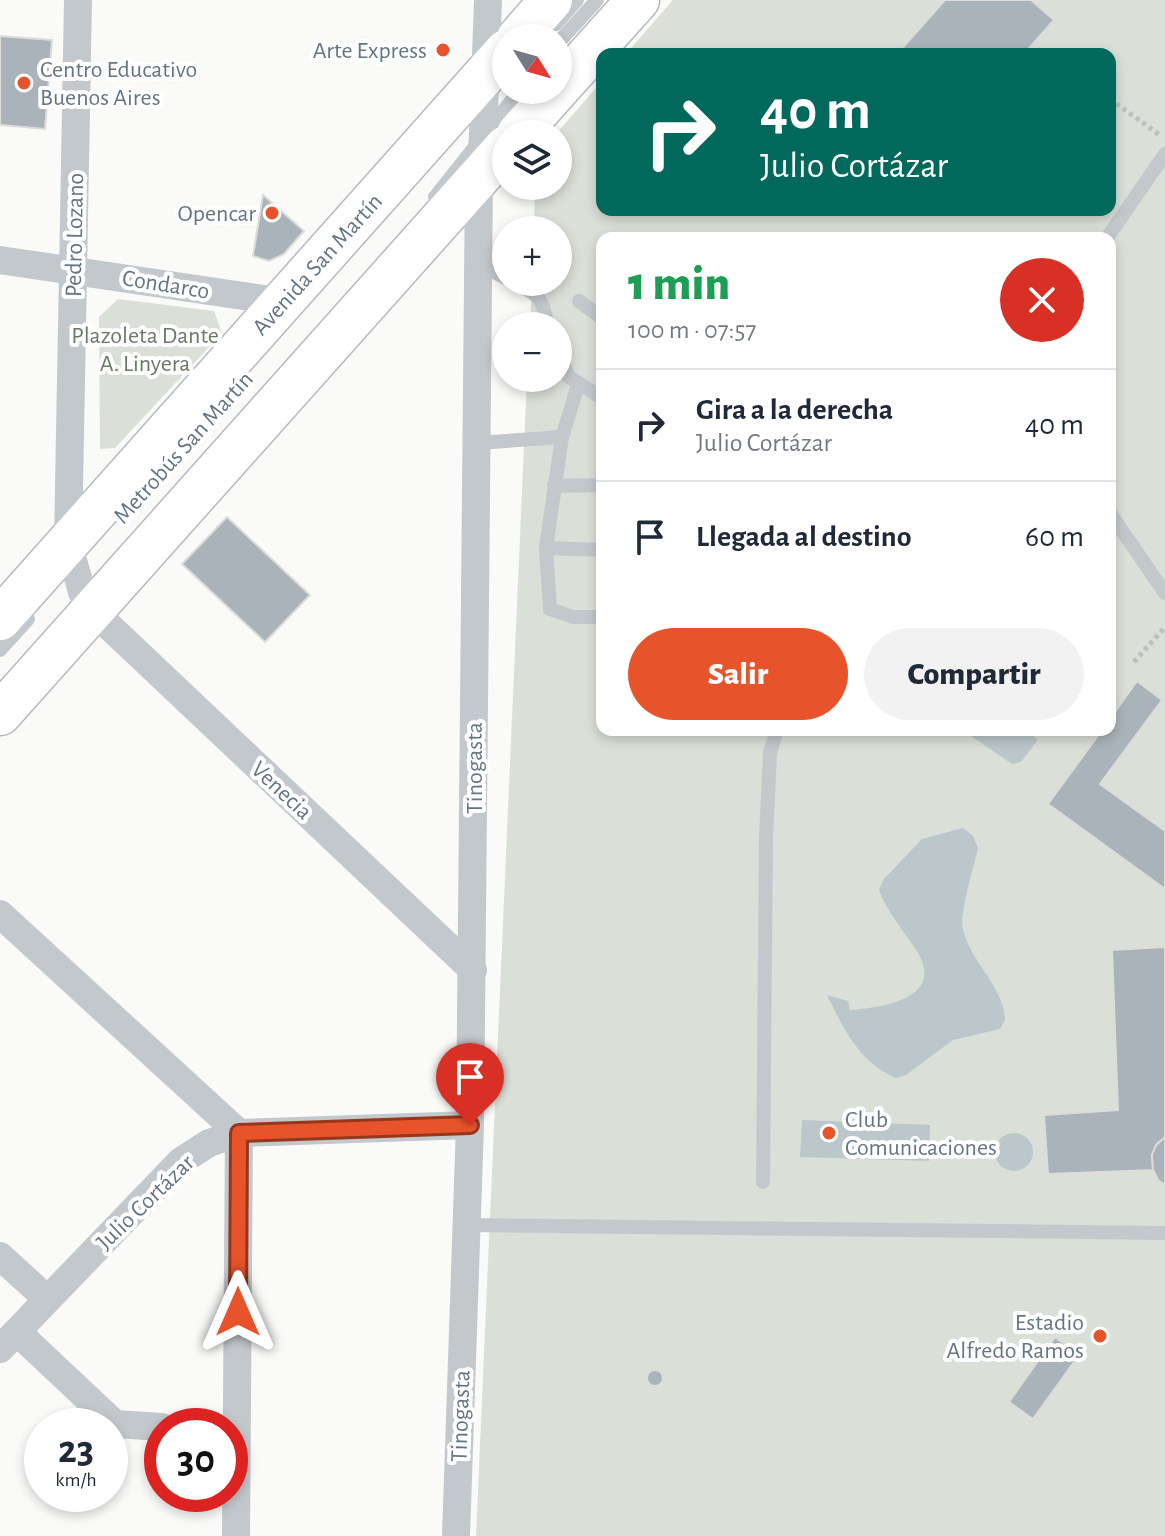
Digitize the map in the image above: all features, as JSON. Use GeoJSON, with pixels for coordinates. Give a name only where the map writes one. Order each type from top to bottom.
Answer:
{"type":"FeatureCollection","features":[{"type":"Feature","properties":{"kind":"main road"},"geometry":{"type":"LineString","coordinates":[[530,24],[551,0]]}},
{"type":"Feature","properties":{"kind":"main road","name":"Avenida San Martín"},"geometry":{"type":"LineString","coordinates":[[572,74],[638,0]]}},
{"type":"Feature","properties":{"kind":"main road","name":"Avenida San Martín"},"geometry":{"type":"LineString","coordinates":[[0,714],[79,579],[284,302],[492,89]]}},
{"type":"Feature","properties":{"kind":"main road","name":"Avenida San Martín"},"geometry":{"type":"LineString","coordinates":[[516,120],[538,104]]}},
{"type":"Feature","properties":{"kind":"main road","name":"Avenida San Martín"},"geometry":{"type":"LineString","coordinates":[[0,619],[79,579],[479,178],[492,139]]}},
{"type":"Feature","properties":{"kind":"street","name":"Pedro Lozano"},"geometry":{"type":"LineString","coordinates":[[78,0],[74,270],[79,579]]}},
{"type":"Feature","properties":{"kind":"street"},"geometry":{"type":"LineString","coordinates":[[488,0],[492,30]]}},
{"type":"Feature","properties":{"kind":"street","name":"Tinogasta"},"geometry":{"type":"LineString","coordinates":[[456,1536],[473,970],[479,178]]}},
{"type":"Feature","properties":{"kind":"street","name":"Condarco"},"geometry":{"type":"LineString","coordinates":[[0,260],[284,302]]}},
{"type":"Feature","properties":{"kind":"street","name":"Venecia"},"geometry":{"type":"LineString","coordinates":[[79,579],[473,970]]}},
{"type":"Feature","properties":{"kind":"street"},"geometry":{"type":"LineString","coordinates":[[0,914],[239,1133],[233,1408]]}},
{"type":"Feature","properties":{"kind":"street","name":"Julio Cortázar"},"geometry":{"type":"LineString","coordinates":[[8,1341],[181,1161],[209,1143],[239,1133],[470,1125]]}},
{"type":"Feature","properties":{"kind":"street"},"geometry":{"type":"LineString","coordinates":[[0,1256],[47,1299]]}},
{"type":"Feature","properties":{"kind":"street"},"geometry":{"type":"LineString","coordinates":[[8,1341],[115,1424],[144,1426]]}},
{"type":"Feature","properties":{"kind":"street"},"geometry":{"type":"LineString","coordinates":[[235,1512],[236,1536]]}},
{"type":"Feature","properties":{"kind":"lane"},"geometry":{"type":"LineString","coordinates":[[556,24],[577,0]]}},
{"type":"Feature","properties":{"kind":"lane"},"geometry":{"type":"LineString","coordinates":[[572,28],[597,0]]}},
{"type":"Feature","properties":{"kind":"lane"},"geometry":{"type":"LineString","coordinates":[[426,207],[492,137]]}},
{"type":"Feature","properties":{"kind":"lane"},"geometry":{"type":"LineString","coordinates":[[1111,232],[1165,154]]}},
{"type":"Feature","properties":{"kind":"lane"},"geometry":{"type":"LineString","coordinates":[[478,264],[492,271]]}},
{"type":"Feature","properties":{"kind":"lane"},"geometry":{"type":"LineString","coordinates":[[579,301],[596,314]]}},
{"type":"Feature","properties":{"kind":"lane"},"geometry":{"type":"LineString","coordinates":[[572,380],[578,385],[596,390]]}},
{"type":"Feature","properties":{"kind":"lane"},"geometry":{"type":"LineString","coordinates":[[578,385],[562,437],[546,548],[550,609],[573,617],[596,617]]}},
{"type":"Feature","properties":{"kind":"lane"},"geometry":{"type":"LineString","coordinates":[[477,443],[562,437]]}},
{"type":"Feature","properties":{"kind":"lane"},"geometry":{"type":"LineString","coordinates":[[554,486],[596,485]]}},
{"type":"Feature","properties":{"kind":"lane"},"geometry":{"type":"LineString","coordinates":[[1116,522],[1165,593]]}},
{"type":"Feature","properties":{"kind":"lane"},"geometry":{"type":"LineString","coordinates":[[546,548],[596,550]]}},
{"type":"Feature","properties":{"kind":"lane"},"geometry":{"type":"LineString","coordinates":[[0,650],[42,603]]}},
{"type":"Feature","properties":{"kind":"lane"},"geometry":{"type":"LineString","coordinates":[[763,1182],[766,838],[770,753],[775,736]]}},
{"type":"Feature","properties":{"kind":"lane"},"geometry":{"type":"LineString","coordinates":[[466,1225],[1165,1233]]}},
{"type":"Feature","properties":{"kind":"path"},"geometry":{"type":"LineString","coordinates":[[1116,103],[1165,139]]}},
{"type":"Feature","properties":{"kind":"path"},"geometry":{"type":"LineString","coordinates":[[1134,662],[1165,627]]}},
{"type":"Feature","properties":{"kind":"green space","name":"Club Comunicaciones"},"geometry":{"type":"Polygon","coordinates":[[[673,0],[1165,0],[1165,1536],[476,1536],[526,392],[572,392],[572,312],[531,312],[531,296],[572,296],[572,216],[534,216],[535,200],[572,200],[572,120],[568,120],[596,88],[596,216],[1116,216],[1116,48],[631,48],[673,0]]]}},
{"type":"Feature","properties":{"kind":"green space","name":"Plazoleta Dante A. Linyera"},"geometry":{"type":"Polygon","coordinates":[[[118,299],[214,311],[222,333],[115,448],[100,449],[99,317],[118,299]]]}},
{"type":"Feature","properties":{"kind":"shaded area"},"geometry":{"type":"Polygon","coordinates":[[[971,736],[1033,736],[1038,740],[1021,762],[1012,764],[971,736]]]}},
{"type":"Feature","properties":{"kind":"shaded area"},"geometry":{"type":"Polygon","coordinates":[[[963,828],[973,836],[978,848],[965,902],[963,929],[972,952],[999,996],[1005,1020],[1000,1029],[953,1040],[906,1075],[896,1078],[863,1054],[846,1032],[827,995],[848,1001],[850,1010],[892,1003],[916,991],[923,981],[924,969],[918,953],[879,890],[883,880],[922,839],[963,828]]]}},
{"type":"Feature","properties":{"kind":"shaded area"},"geometry":{"type":"Polygon","coordinates":[[[802,1120],[930,1125],[929,1161],[800,1157],[802,1120]]]}},
{"type":"Feature","properties":{"kind":"shaded area"},"geometry":{"type":"Polygon","coordinates":[[[1014,1133],[1027,1139],[1033,1152],[1027,1165],[1014,1171],[1001,1165],[995,1152],[1001,1139],[1014,1133]]]}},
{"type":"Feature","properties":{"kind":"building"},"geometry":{"type":"Polygon","coordinates":[[[945,0],[1031,0],[1054,20],[1029,48],[902,48],[945,0]]]}},
{"type":"Feature","properties":{"kind":"building","name":"Centro Educativo Buenos Aires"},"geometry":{"type":"Polygon","coordinates":[[[0,36],[52,40],[45,129],[0,125],[0,36]]]}},
{"type":"Feature","properties":{"kind":"building","name":"Opencar"},"geometry":{"type":"Polygon","coordinates":[[[263,195],[304,231],[284,254],[269,261],[253,256],[263,195]]]}},
{"type":"Feature","properties":{"kind":"building"},"geometry":{"type":"Polygon","coordinates":[[[227,517],[310,595],[265,642],[182,564],[227,517]]]}},
{"type":"Feature","properties":{"kind":"building"},"geometry":{"type":"Polygon","coordinates":[[[1137,681],[1162,700],[1100,784],[1165,831],[1165,889],[1048,804],[1098,736],[1116,736],[1116,711],[1137,681]]]}},
{"type":"Feature","properties":{"kind":"building"},"geometry":{"type":"Polygon","coordinates":[[[1165,947],[1165,1137],[1156,1145],[1152,1155],[1153,1170],[1048,1174],[1044,1115],[1118,1110],[1112,950],[1165,947]]]}},
{"type":"Feature","properties":{"kind":"building"},"geometry":{"type":"Polygon","coordinates":[[[1165,1137],[1165,1185],[1153,1170],[1152,1155],[1156,1145],[1165,1137]]]}},
{"type":"Feature","properties":{"kind":"building"},"geometry":{"type":"Polygon","coordinates":[[[1055,1337],[1079,1355],[1033,1419],[1009,1402],[1055,1337]]]}},
{"type":"Feature","properties":{"kind":"building"},"geometry":{"type":"Polygon","coordinates":[[[655,1370],[661,1372],[661,1384],[655,1386],[649,1384],[647,1378],[649,1372],[655,1370]]]}},
{"type":"Feature","properties":{"kind":"place","name":"Arte Express"},"geometry":{"type":"Point","coordinates":[443,50]}},
{"type":"Feature","properties":{"kind":"place","name":"Centro Educativo Buenos Aires"},"geometry":{"type":"Point","coordinates":[24,83]}},
{"type":"Feature","properties":{"kind":"place","name":"Opencar"},"geometry":{"type":"Point","coordinates":[272,213]}},
{"type":"Feature","properties":{"kind":"place","name":"Club Comunicaciones"},"geometry":{"type":"Point","coordinates":[829,1133]}},
{"type":"Feature","properties":{"kind":"place","name":"Estadio Alfredo Ramos"},"geometry":{"type":"Point","coordinates":[1100,1336]}},
{"type":"Feature","properties":{"kind":"route"},"geometry":{"type":"LineString","coordinates":[[238,1312],[239,1133],[470,1125]]}}]}
